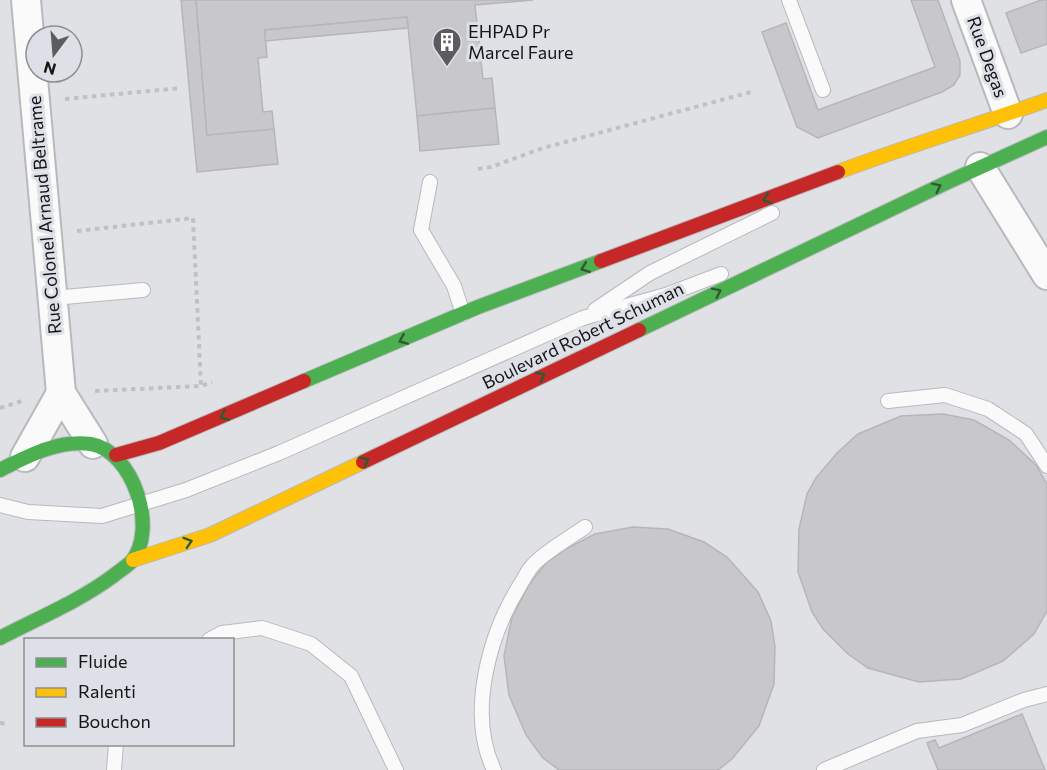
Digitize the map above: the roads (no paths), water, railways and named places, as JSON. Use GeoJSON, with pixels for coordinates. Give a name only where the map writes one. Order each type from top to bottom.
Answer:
{"type":"FeatureCollection","features":[{"type":"Feature","properties":{"kind":"main road"},"geometry":{"type":"LineString","coordinates":[[0,470],[25,457],[66,443],[104,450],[159,443],[463,314],[900,149],[1047,100]]}},
{"type":"Feature","properties":{"kind":"main road","name":"Boulevard Robert Schuman"},"geometry":{"type":"LineString","coordinates":[[133,560],[210,535],[885,212],[1047,137]]}},
{"type":"Feature","properties":{"kind":"main road"},"geometry":{"type":"LineString","coordinates":[[3,643],[103,584],[133,560],[143,539],[142,503],[135,487],[104,450]]}},
{"type":"Feature","properties":{"kind":"street","name":"Rue Colonel Arnaud Beltrame"},"geometry":{"type":"LineString","coordinates":[[26,0],[61,393],[104,450]]}},
{"type":"Feature","properties":{"kind":"street","name":"Rue Degas"},"geometry":{"type":"LineString","coordinates":[[966,0],[1008,114]]}},
{"type":"Feature","properties":{"kind":"street"},"geometry":{"type":"LineString","coordinates":[[980,167],[1047,274]]}},
{"type":"Feature","properties":{"kind":"street"},"geometry":{"type":"LineString","coordinates":[[25,457],[61,393]]}},
{"type":"Feature","properties":{"kind":"lane"},"geometry":{"type":"LineString","coordinates":[[789,0],[823,90]]}},
{"type":"Feature","properties":{"kind":"lane"},"geometry":{"type":"LineString","coordinates":[[583,318],[650,273],[900,149]]}},
{"type":"Feature","properties":{"kind":"lane"},"geometry":{"type":"LineString","coordinates":[[430,182],[421,230],[454,286],[463,314]]}},
{"type":"Feature","properties":{"kind":"lane"},"geometry":{"type":"LineString","coordinates":[[0,505],[28,512],[102,516],[186,490],[279,453],[583,318],[666,295],[885,212]]}},
{"type":"Feature","properties":{"kind":"lane"},"geometry":{"type":"LineString","coordinates":[[53,298],[143,290]]}},
{"type":"Feature","properties":{"kind":"lane"},"geometry":{"type":"LineString","coordinates":[[888,400],[945,395],[988,409],[1026,434],[1047,466]]}},
{"type":"Feature","properties":{"kind":"lane"},"geometry":{"type":"LineString","coordinates":[[494,770],[487,755],[482,709],[490,651],[510,601],[532,565],[585,527]]}},
{"type":"Feature","properties":{"kind":"lane"},"geometry":{"type":"LineString","coordinates":[[211,638],[222,633],[262,628],[312,644],[351,676],[396,770]]}},
{"type":"Feature","properties":{"kind":"lane"},"geometry":{"type":"LineString","coordinates":[[824,770],[917,731],[962,725],[1024,700],[1047,694]]}},
{"type":"Feature","properties":{"kind":"lane"},"geometry":{"type":"LineString","coordinates":[[114,770],[116,746]]}},
{"type":"Feature","properties":{"kind":"place","name":"EHPAD Pr Marcel Faure"},"geometry":{"type":"Point","coordinates":[447,68]}}]}
